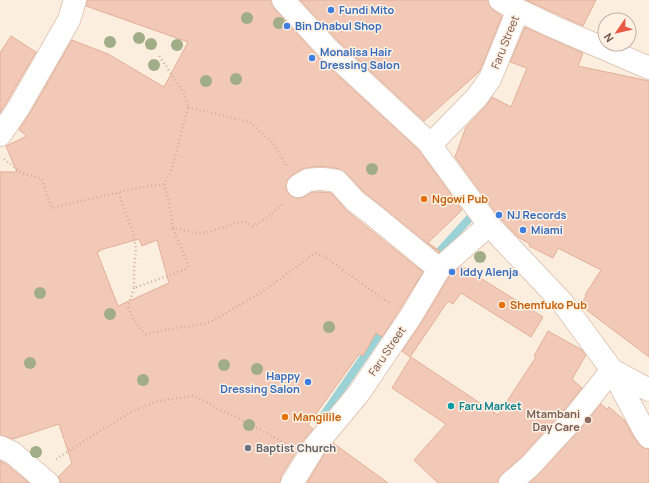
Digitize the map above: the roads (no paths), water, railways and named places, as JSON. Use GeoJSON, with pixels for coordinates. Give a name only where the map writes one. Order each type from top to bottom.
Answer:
{"type":"FeatureCollection","features":[{"type":"Feature","properties":{"kind":"street"},"geometry":{"type":"LineString","coordinates":[[0,135],[19,107],[69,20],[75,0]]}},
{"type":"Feature","properties":{"kind":"street"},"geometry":{"type":"LineString","coordinates":[[283,0],[329,50],[428,142],[489,225],[562,302],[612,370],[649,437]]}},
{"type":"Feature","properties":{"kind":"street","name":"Faru Street"},"geometry":{"type":"LineString","coordinates":[[428,142],[437,138],[443,133],[477,97],[490,78],[509,5],[554,28],[649,68]]}},
{"type":"Feature","properties":{"kind":"street"},"geometry":{"type":"LineString","coordinates":[[298,186],[308,180],[323,179],[337,181],[355,201],[439,269]]}},
{"type":"Feature","properties":{"kind":"street","name":"Faru Street"},"geometry":{"type":"LineString","coordinates":[[292,483],[309,454],[359,393],[411,316],[439,269],[489,225]]}},
{"type":"Feature","properties":{"kind":"street"},"geometry":{"type":"LineString","coordinates":[[612,370],[649,390]]}},
{"type":"Feature","properties":{"kind":"street"},"geometry":{"type":"LineString","coordinates":[[510,483],[530,466],[573,419],[612,370]]}},
{"type":"Feature","properties":{"kind":"street"},"geometry":{"type":"LineString","coordinates":[[0,447],[14,453],[42,477]]}},
{"type":"Feature","properties":{"kind":"waterway"},"geometry":{"type":"LineString","coordinates":[[417,279],[430,262],[477,210]]}},
{"type":"Feature","properties":{"kind":"waterway"},"geometry":{"type":"LineString","coordinates":[[319,422],[385,326]]}},
{"type":"Feature","properties":{"kind":"place","name":"Fundi Mito"},"geometry":{"type":"Point","coordinates":[331,10]}},
{"type":"Feature","properties":{"kind":"place","name":"Bin Dhabul Shop"},"geometry":{"type":"Point","coordinates":[287,26]}},
{"type":"Feature","properties":{"kind":"place","name":"Monalisa Hair Dressing Salon"},"geometry":{"type":"Point","coordinates":[312,58]}},
{"type":"Feature","properties":{"kind":"place","name":"Ngowi Pub"},"geometry":{"type":"Point","coordinates":[424,199]}},
{"type":"Feature","properties":{"kind":"place","name":"NJ Records"},"geometry":{"type":"Point","coordinates":[499,215]}},
{"type":"Feature","properties":{"kind":"place","name":"Miami"},"geometry":{"type":"Point","coordinates":[523,230]}},
{"type":"Feature","properties":{"kind":"place","name":"Iddy Alenja"},"geometry":{"type":"Point","coordinates":[452,272]}},
{"type":"Feature","properties":{"kind":"place","name":"Shemfuko Pub"},"geometry":{"type":"Point","coordinates":[502,305]}},
{"type":"Feature","properties":{"kind":"place","name":"Happy Dressing Salon"},"geometry":{"type":"Point","coordinates":[308,382]}},
{"type":"Feature","properties":{"kind":"place","name":"Faru Market"},"geometry":{"type":"Point","coordinates":[451,406]}},
{"type":"Feature","properties":{"kind":"place","name":"Mangilile"},"geometry":{"type":"Point","coordinates":[285,417]}},
{"type":"Feature","properties":{"kind":"place","name":"Mtambani Day Care"},"geometry":{"type":"Point","coordinates":[588,420]}},
{"type":"Feature","properties":{"kind":"place","name":"Baptist Church"},"geometry":{"type":"Point","coordinates":[248,448]}}]}
